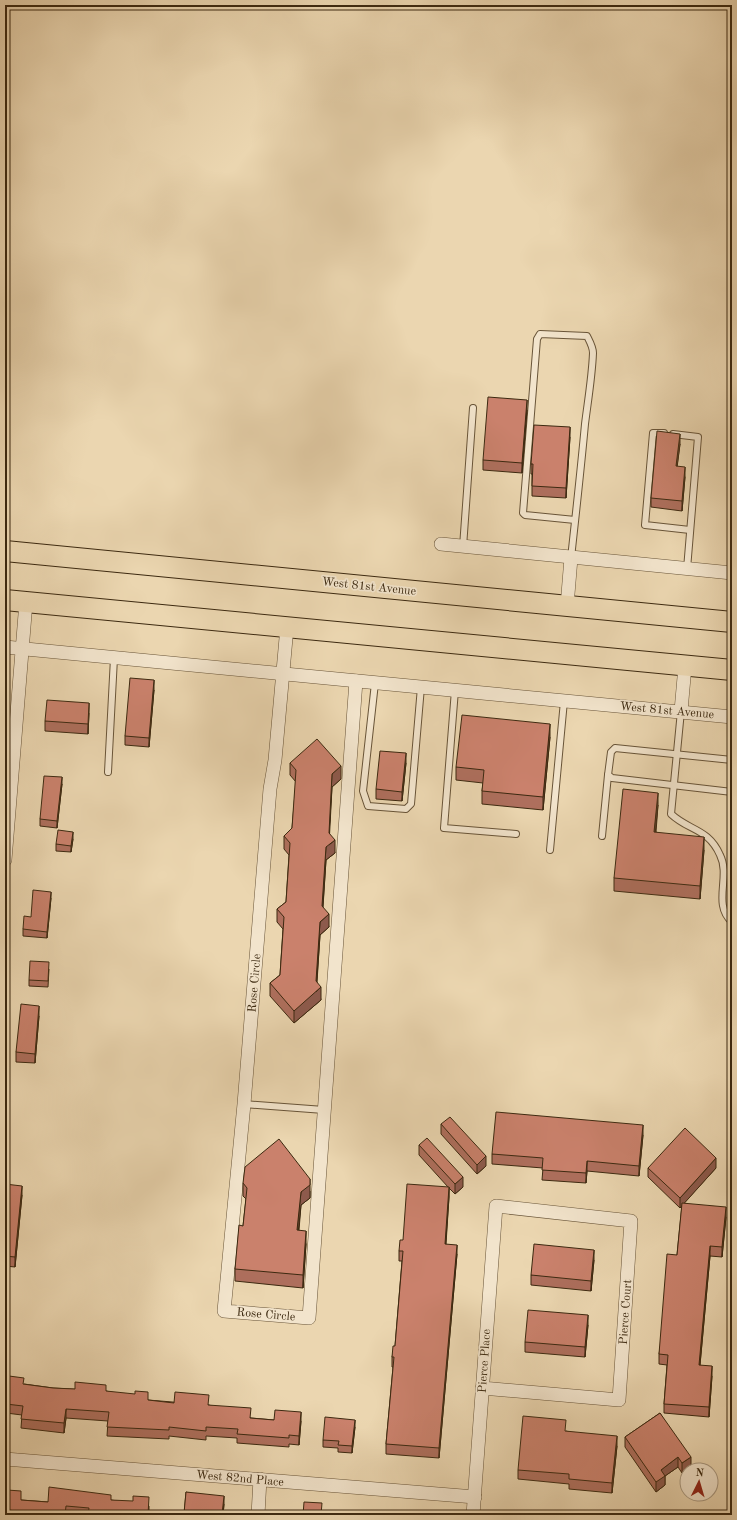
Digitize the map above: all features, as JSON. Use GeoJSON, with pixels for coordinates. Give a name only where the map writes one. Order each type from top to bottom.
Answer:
{"type":"FeatureCollection","features":[{"type":"Feature","properties":{"kind":"main road","name":"West 81st Avenue"},"geometry":{"type":"LineString","coordinates":[[5,551],[732,622]]}},
{"type":"Feature","properties":{"kind":"main road"},"geometry":{"type":"LineString","coordinates":[[5,600],[732,670]]}},
{"type":"Feature","properties":{"kind":"street"},"geometry":{"type":"LineString","coordinates":[[441,544],[732,573]]}},
{"type":"Feature","properties":{"kind":"street"},"geometry":{"type":"LineString","coordinates":[[567,606],[571,558]]}},
{"type":"Feature","properties":{"kind":"street"},"geometry":{"type":"LineString","coordinates":[[5,860],[26,602]]}},
{"type":"Feature","properties":{"kind":"street","name":"Rose Circle"},"geometry":{"type":"LineString","coordinates":[[287,627],[275,760],[270,788],[244,1104],[224,1311],[309,1318],[356,681]]}},
{"type":"Feature","properties":{"kind":"street","name":"West 81st Avenue"},"geometry":{"type":"LineString","coordinates":[[5,647],[732,717]]}},
{"type":"Feature","properties":{"kind":"street"},"geometry":{"type":"LineString","coordinates":[[681,711],[685,666]]}},
{"type":"Feature","properties":{"kind":"street","name":"Pierce Court"},"geometry":{"type":"LineString","coordinates":[[482,1388],[619,1400],[631,1221],[496,1206]]}},
{"type":"Feature","properties":{"kind":"street","name":"Pierce Place"},"geometry":{"type":"LineString","coordinates":[[473,1515],[496,1206]]}},
{"type":"Feature","properties":{"kind":"street","name":"West 82nd Place"},"geometry":{"type":"LineString","coordinates":[[5,1459],[475,1497]]}},
{"type":"Feature","properties":{"kind":"street"},"geometry":{"type":"LineString","coordinates":[[258,1515],[260,1479]]}},
{"type":"Feature","properties":{"kind":"lane"},"geometry":{"type":"LineString","coordinates":[[571,558],[593,352],[587,336],[540,334],[537,339],[523,513],[525,515],[575,520]]}},
{"type":"Feature","properties":{"kind":"lane"},"geometry":{"type":"LineString","coordinates":[[463,547],[473,408]]}},
{"type":"Feature","properties":{"kind":"lane"},"geometry":{"type":"LineString","coordinates":[[687,569],[698,436],[653,433],[645,525],[690,530]]}},
{"type":"Feature","properties":{"kind":"lane"},"geometry":{"type":"LineString","coordinates":[[732,522],[732,535]]}},
{"type":"Feature","properties":{"kind":"lane"},"geometry":{"type":"LineString","coordinates":[[108,772],[114,658]]}},
{"type":"Feature","properties":{"kind":"lane"},"geometry":{"type":"LineString","coordinates":[[375,683],[363,792],[368,806],[406,809],[411,804],[421,687]]}},
{"type":"Feature","properties":{"kind":"lane"},"geometry":{"type":"LineString","coordinates":[[455,690],[444,828],[516,834]]}},
{"type":"Feature","properties":{"kind":"lane"},"geometry":{"type":"LineString","coordinates":[[550,850],[564,701]]}},
{"type":"Feature","properties":{"kind":"lane"},"geometry":{"type":"LineString","coordinates":[[681,711],[671,814],[679,821],[702,832],[713,842],[720,854],[725,865],[722,906],[726,917],[732,922]]}},
{"type":"Feature","properties":{"kind":"lane"},"geometry":{"type":"LineString","coordinates":[[602,836],[611,752],[615,748],[732,760]]}},
{"type":"Feature","properties":{"kind":"lane"},"geometry":{"type":"LineString","coordinates":[[608,775],[612,778],[732,792]]}},
{"type":"Feature","properties":{"kind":"lane"},"geometry":{"type":"LineString","coordinates":[[244,1104],[324,1110]]}},
{"type":"Feature","properties":{"kind":"building"},"geometry":{"type":"Polygon","coordinates":[[[488,397],[527,400],[522,463],[483,460],[488,397]]]}},
{"type":"Feature","properties":{"kind":"building"},"geometry":{"type":"Polygon","coordinates":[[[534,425],[570,427],[566,488],[532,486],[533,464],[531,464],[534,425]]]}},
{"type":"Feature","properties":{"kind":"building"},"geometry":{"type":"Polygon","coordinates":[[[657,431],[680,434],[676,466],[685,467],[682,501],[651,498],[657,431]]]}},
{"type":"Feature","properties":{"kind":"building"},"geometry":{"type":"Polygon","coordinates":[[[130,678],[154,680],[149,738],[125,736],[130,678]]]}},
{"type":"Feature","properties":{"kind":"building"},"geometry":{"type":"Polygon","coordinates":[[[47,700],[89,703],[88,724],[45,721],[47,700]]]}},
{"type":"Feature","properties":{"kind":"building"},"geometry":{"type":"Polygon","coordinates":[[[462,715],[550,724],[543,797],[482,791],[484,770],[456,767],[462,715]]]}},
{"type":"Feature","properties":{"kind":"building"},"geometry":{"type":"Polygon","coordinates":[[[317,739],[341,766],[332,774],[329,833],[335,840],[326,847],[322,906],[329,914],[320,922],[316,981],[321,987],[294,1011],[270,983],[280,975],[284,917],[277,909],[286,902],[290,843],[284,836],[292,828],[296,770],[290,763],[317,739]]]}},
{"type":"Feature","properties":{"kind":"building"},"geometry":{"type":"Polygon","coordinates":[[[380,751],[406,753],[402,792],[376,789],[380,751]]]}},
{"type":"Feature","properties":{"kind":"building"},"geometry":{"type":"Polygon","coordinates":[[[44,776],[62,777],[57,821],[40,819],[44,776]]]}},
{"type":"Feature","properties":{"kind":"building"},"geometry":{"type":"Polygon","coordinates":[[[623,789],[658,793],[654,832],[704,837],[700,886],[614,878],[623,789]]]}},
{"type":"Feature","properties":{"kind":"building"},"geometry":{"type":"Polygon","coordinates":[[[58,830],[73,832],[71,846],[56,844],[58,830]]]}},
{"type":"Feature","properties":{"kind":"building"},"geometry":{"type":"Polygon","coordinates":[[[33,890],[51,892],[47,932],[23,929],[24,916],[31,917],[33,890]]]}},
{"type":"Feature","properties":{"kind":"building"},"geometry":{"type":"Polygon","coordinates":[[[30,961],[49,962],[48,981],[29,980],[30,961]]]}},
{"type":"Feature","properties":{"kind":"building"},"geometry":{"type":"Polygon","coordinates":[[[21,1004],[39,1006],[35,1054],[16,1052],[21,1004]]]}},
{"type":"Feature","properties":{"kind":"building"},"geometry":{"type":"Polygon","coordinates":[[[496,1112],[643,1125],[639,1166],[587,1161],[586,1173],[542,1170],[543,1158],[492,1154],[496,1112]]]}},
{"type":"Feature","properties":{"kind":"building"},"geometry":{"type":"Polygon","coordinates":[[[450,1117],[486,1156],[477,1165],[441,1124],[450,1117]]]}},
{"type":"Feature","properties":{"kind":"building"},"geometry":{"type":"Polygon","coordinates":[[[685,1128],[716,1158],[680,1198],[648,1168],[685,1128]]]}},
{"type":"Feature","properties":{"kind":"building"},"geometry":{"type":"Polygon","coordinates":[[[427,1138],[463,1177],[455,1184],[419,1145],[427,1138]]]}},
{"type":"Feature","properties":{"kind":"building"},"geometry":{"type":"Polygon","coordinates":[[[279,1139],[310,1179],[310,1185],[301,1192],[297,1230],[306,1231],[303,1275],[235,1269],[239,1225],[243,1226],[247,1188],[243,1183],[245,1167],[279,1139]]]}},
{"type":"Feature","properties":{"kind":"building"},"geometry":{"type":"Polygon","coordinates":[[[5,1184],[22,1186],[15,1257],[5,1256],[5,1184]]]}},
{"type":"Feature","properties":{"kind":"building"},"geometry":{"type":"Polygon","coordinates":[[[407,1184],[449,1187],[445,1244],[457,1245],[439,1448],[386,1444],[394,1357],[392,1357],[393,1346],[395,1346],[403,1251],[399,1251],[400,1240],[403,1240],[407,1184]]]}},
{"type":"Feature","properties":{"kind":"building"},"geometry":{"type":"Polygon","coordinates":[[[682,1203],[726,1207],[722,1247],[710,1246],[699,1365],[712,1366],[709,1407],[664,1404],[668,1355],[659,1354],[667,1254],[677,1255],[682,1203]]]}},
{"type":"Feature","properties":{"kind":"building"},"geometry":{"type":"Polygon","coordinates":[[[534,1244],[594,1250],[591,1281],[531,1275],[534,1244]]]}},
{"type":"Feature","properties":{"kind":"building"},"geometry":{"type":"Polygon","coordinates":[[[528,1310],[588,1315],[585,1347],[525,1342],[528,1310]]]}},
{"type":"Feature","properties":{"kind":"building"},"geometry":{"type":"Polygon","coordinates":[[[9,1376],[24,1378],[23,1384],[53,1388],[75,1389],[75,1382],[106,1385],[106,1391],[135,1394],[135,1391],[148,1392],[148,1400],[174,1403],[175,1392],[209,1395],[208,1405],[251,1408],[250,1418],[274,1420],[275,1410],[301,1412],[299,1436],[289,1435],[289,1438],[237,1434],[238,1429],[206,1427],[206,1431],[169,1427],[169,1430],[107,1427],[109,1412],[66,1409],[64,1423],[21,1419],[23,1406],[6,1404],[9,1376]]]}},
{"type":"Feature","properties":{"kind":"building"},"geometry":{"type":"Polygon","coordinates":[[[660,1413],[691,1457],[681,1462],[678,1457],[661,1470],[665,1476],[656,1482],[625,1437],[660,1413]]]}},
{"type":"Feature","properties":{"kind":"building"},"geometry":{"type":"Polygon","coordinates":[[[523,1416],[566,1420],[565,1431],[617,1436],[612,1483],[569,1479],[569,1474],[518,1470],[523,1416]]]}},
{"type":"Feature","properties":{"kind":"building"},"geometry":{"type":"Polygon","coordinates":[[[325,1417],[355,1420],[352,1446],[338,1445],[339,1441],[323,1440],[325,1417]]]}},
{"type":"Feature","properties":{"kind":"building"},"geometry":{"type":"Polygon","coordinates":[[[5,1484],[7,1484],[7,1490],[21,1491],[21,1500],[48,1502],[49,1487],[111,1495],[111,1500],[133,1501],[133,1496],[149,1497],[148,1515],[88,1515],[89,1508],[66,1506],[65,1515],[35,1515],[35,1512],[5,1510],[5,1484]]]}},
{"type":"Feature","properties":{"kind":"building"},"geometry":{"type":"Polygon","coordinates":[[[186,1492],[224,1496],[222,1515],[184,1513],[186,1492]]]}},
{"type":"Feature","properties":{"kind":"building"},"geometry":{"type":"Polygon","coordinates":[[[304,1502],[322,1503],[321,1515],[303,1515],[304,1502]]]}}]}
